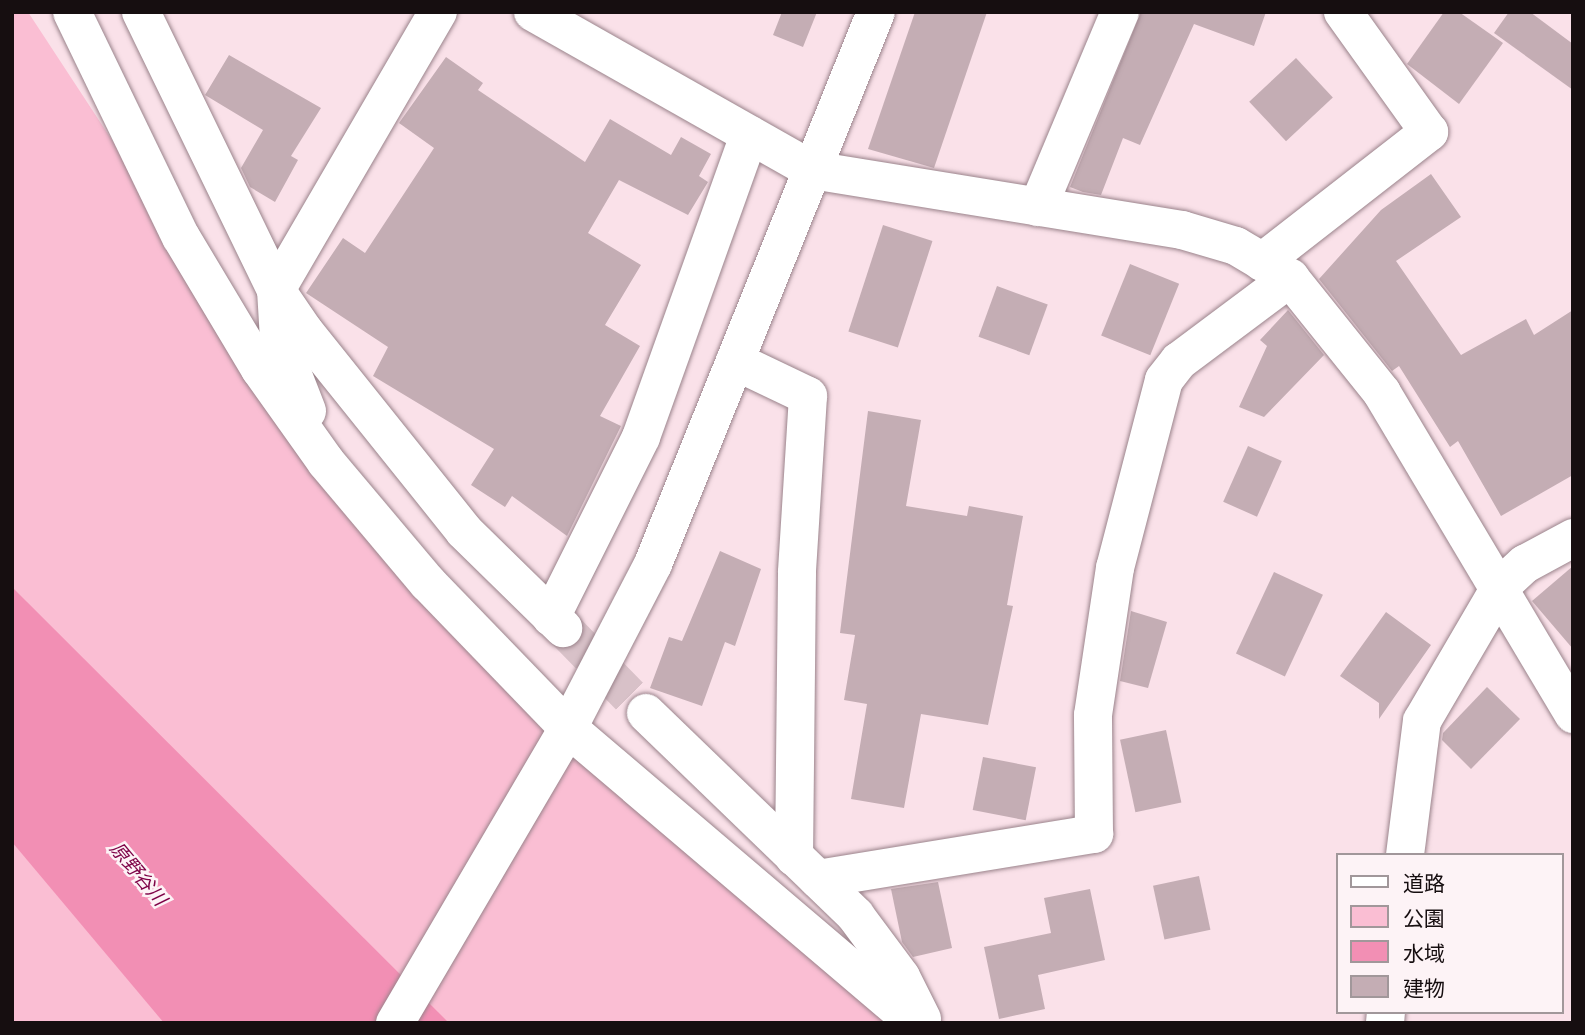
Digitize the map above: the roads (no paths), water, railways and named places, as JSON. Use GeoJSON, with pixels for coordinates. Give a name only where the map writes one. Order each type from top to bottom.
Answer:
{"type":"FeatureCollection","features":[{"type":"Feature","properties":{"kind":"street"},"geometry":{"type":"LineString","coordinates":[[72,12],[181,236],[260,369],[326,462],[428,583],[568,728],[915,1023]]}},
{"type":"Feature","properties":{"kind":"street"},"geometry":{"type":"LineString","coordinates":[[141,12],[276,290],[464,531],[557,622],[641,437],[749,135]]}},
{"type":"Feature","properties":{"kind":"street"},"geometry":{"type":"LineString","coordinates":[[326,462],[279,339],[276,290],[438,12]]}},
{"type":"Feature","properties":{"kind":"street"},"geometry":{"type":"LineString","coordinates":[[533,12],[812,170],[1182,230],[1236,246],[1276,270],[1382,393],[1501,586],[1573,714]]}},
{"type":"Feature","properties":{"kind":"street"},"geometry":{"type":"LineString","coordinates":[[395,1023],[568,728],[653,564],[876,12]]}},
{"type":"Feature","properties":{"kind":"street"},"geometry":{"type":"LineString","coordinates":[[1038,206],[1120,12]]}},
{"type":"Feature","properties":{"kind":"street"},"geometry":{"type":"LineString","coordinates":[[806,868],[1094,834],[1093,715],[1115,568],[1164,380],[1179,361],[1276,270],[1429,132],[1343,12]]}},
{"type":"Feature","properties":{"kind":"street"},"geometry":{"type":"LineString","coordinates":[[735,361],[808,396],[797,573],[806,868]]}},
{"type":"Feature","properties":{"kind":"street"},"geometry":{"type":"LineString","coordinates":[[1405,853],[1422,721],[1501,586],[1525,564],[1573,538]]}},
{"type":"Feature","properties":{"kind":"street"},"geometry":{"type":"LineString","coordinates":[[646,713],[806,868],[878,946],[924,1023]]}},
{"type":"Feature","properties":{"kind":"water","name":"原野谷川"},"geometry":{"type":"Polygon","coordinates":[[[12,587],[449,1023],[164,1023],[12,842],[12,587]]]}},
{"type":"Feature","properties":{"kind":"tunnel"},"geometry":{"type":"LineString","coordinates":[[563,628],[646,713]]}}]}
